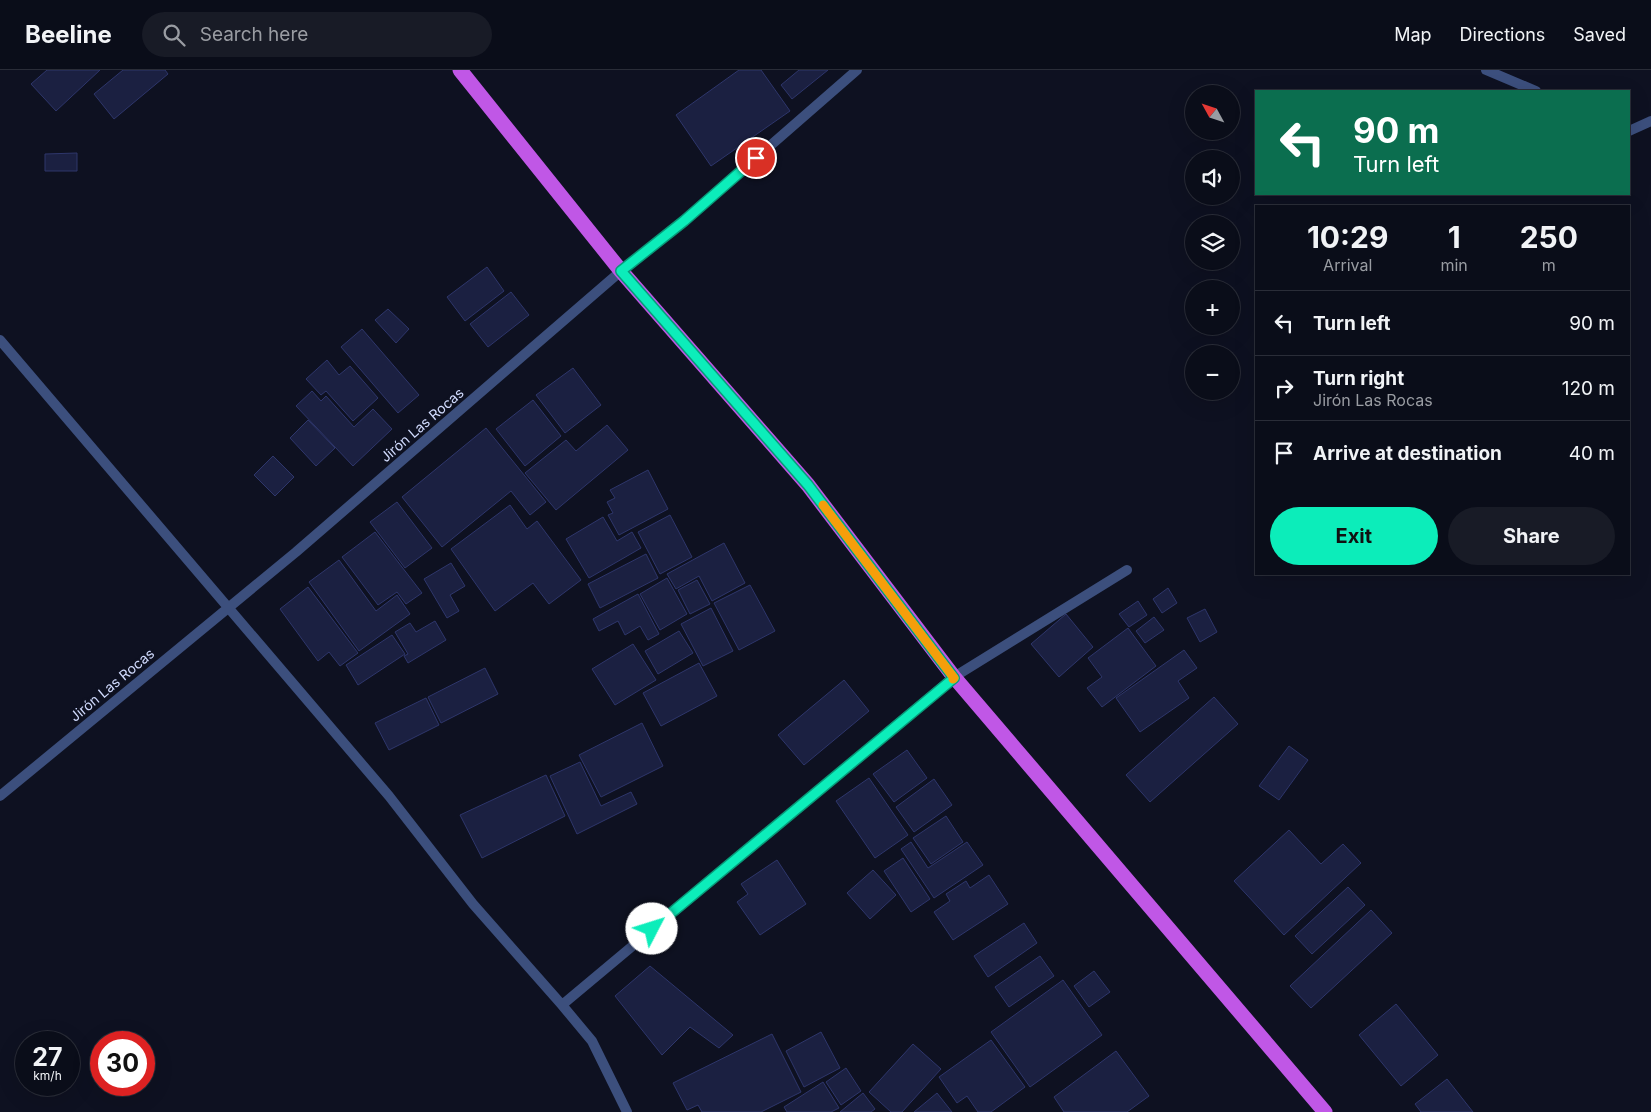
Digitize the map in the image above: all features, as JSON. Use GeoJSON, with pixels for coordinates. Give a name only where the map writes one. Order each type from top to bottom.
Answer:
{"type":"FeatureCollection","features":[{"type":"Feature","properties":{"kind":"highway"},"geometry":{"type":"LineString","coordinates":[[460,70],[621,271],[808,485],[954,678],[1325,1112]]}},
{"type":"Feature","properties":{"kind":"street","name":"Jirón Las Rocas"},"geometry":{"type":"LineString","coordinates":[[0,796],[296,552],[621,271],[684,221],[857,70]]}},
{"type":"Feature","properties":{"kind":"street"},"geometry":{"type":"LineString","coordinates":[[1486,70],[1534,90]]}},
{"type":"Feature","properties":{"kind":"street"},"geometry":{"type":"LineString","coordinates":[[1630,131],[1651,121]]}},
{"type":"Feature","properties":{"kind":"street"},"geometry":{"type":"LineString","coordinates":[[0,340],[389,796],[473,904],[592,1041],[627,1112]]}},
{"type":"Feature","properties":{"kind":"street"},"geometry":{"type":"LineString","coordinates":[[562,1005],[954,678],[1127,570]]}},
{"type":"Feature","properties":{"kind":"building"},"geometry":{"type":"Polygon","coordinates":[[[47,70],[100,70],[56,111],[31,84],[47,70]]]}},
{"type":"Feature","properties":{"kind":"building"},"geometry":{"type":"Polygon","coordinates":[[[123,70],[165,70],[168,74],[114,119],[94,94],[123,70]]]}},
{"type":"Feature","properties":{"kind":"building"},"geometry":{"type":"Polygon","coordinates":[[[739,70],[761,70],[790,111],[711,166],[676,115],[739,70]]]}},
{"type":"Feature","properties":{"kind":"building"},"geometry":{"type":"Polygon","coordinates":[[[799,70],[828,70],[792,99],[781,85],[799,70]]]}},
{"type":"Feature","properties":{"kind":"building"},"geometry":{"type":"Polygon","coordinates":[[[77,153],[77,171],[45,171],[45,154],[77,153]]]}},
{"type":"Feature","properties":{"kind":"building"},"geometry":{"type":"Polygon","coordinates":[[[487,267],[504,291],[465,321],[447,297],[487,267]]]}},
{"type":"Feature","properties":{"kind":"building"},"geometry":{"type":"Polygon","coordinates":[[[511,292],[529,315],[488,347],[470,324],[511,292]]]}},
{"type":"Feature","properties":{"kind":"building"},"geometry":{"type":"Polygon","coordinates":[[[388,309],[409,329],[396,343],[375,320],[388,309]]]}},
{"type":"Feature","properties":{"kind":"building"},"geometry":{"type":"Polygon","coordinates":[[[362,329],[419,395],[398,413],[341,347],[362,329]]]}},
{"type":"Feature","properties":{"kind":"building"},"geometry":{"type":"Polygon","coordinates":[[[327,360],[339,375],[350,366],[378,398],[353,421],[326,391],[321,395],[306,379],[327,360]]]}},
{"type":"Feature","properties":{"kind":"building"},"geometry":{"type":"Polygon","coordinates":[[[573,368],[601,405],[565,433],[536,395],[573,368]]]}},
{"type":"Feature","properties":{"kind":"building"},"geometry":{"type":"Polygon","coordinates":[[[312,391],[321,401],[326,396],[354,427],[373,409],[392,429],[353,466],[296,406],[312,391]]]}},
{"type":"Feature","properties":{"kind":"building"},"geometry":{"type":"Polygon","coordinates":[[[533,400],[561,436],[525,466],[496,429],[533,400]]]}},
{"type":"Feature","properties":{"kind":"building"},"geometry":{"type":"Polygon","coordinates":[[[308,420],[335,448],[316,466],[290,438],[308,420]]]}},
{"type":"Feature","properties":{"kind":"building"},"geometry":{"type":"Polygon","coordinates":[[[607,425],[628,450],[556,510],[525,473],[566,440],[576,451],[607,425]]]}},
{"type":"Feature","properties":{"kind":"building"},"geometry":{"type":"Polygon","coordinates":[[[486,428],[546,502],[530,515],[511,491],[442,547],[402,497],[486,428]]]}},
{"type":"Feature","properties":{"kind":"building"},"geometry":{"type":"Polygon","coordinates":[[[273,456],[294,477],[275,496],[254,475],[273,456]]]}},
{"type":"Feature","properties":{"kind":"building"},"geometry":{"type":"Polygon","coordinates":[[[648,470],[668,509],[619,535],[608,515],[613,513],[607,502],[615,498],[610,490],[648,470]]]}},
{"type":"Feature","properties":{"kind":"building"},"geometry":{"type":"Polygon","coordinates":[[[397,502],[432,548],[405,568],[370,522],[397,502]]]}},
{"type":"Feature","properties":{"kind":"building"},"geometry":{"type":"Polygon","coordinates":[[[510,505],[527,529],[537,521],[581,580],[549,604],[533,583],[495,611],[451,549],[510,505]]]}},
{"type":"Feature","properties":{"kind":"building"},"geometry":{"type":"Polygon","coordinates":[[[670,515],[692,557],[660,574],[638,532],[670,515]]]}},
{"type":"Feature","properties":{"kind":"building"},"geometry":{"type":"Polygon","coordinates":[[[603,517],[617,541],[632,532],[641,548],[589,578],[566,539],[603,517]]]}},
{"type":"Feature","properties":{"kind":"building"},"geometry":{"type":"Polygon","coordinates":[[[375,532],[422,593],[406,604],[397,592],[378,605],[342,557],[375,532]]]}},
{"type":"Feature","properties":{"kind":"building"},"geometry":{"type":"Polygon","coordinates":[[[724,543],[745,583],[712,601],[699,576],[676,589],[667,574],[724,543]]]}},
{"type":"Feature","properties":{"kind":"building"},"geometry":{"type":"Polygon","coordinates":[[[646,554],[658,578],[600,608],[588,584],[646,554]]]}},
{"type":"Feature","properties":{"kind":"building"},"geometry":{"type":"Polygon","coordinates":[[[339,560],[376,611],[397,595],[410,614],[359,651],[309,582],[339,560]]]}},
{"type":"Feature","properties":{"kind":"building"},"geometry":{"type":"Polygon","coordinates":[[[451,563],[465,586],[450,595],[459,611],[447,618],[424,579],[451,563]]]}},
{"type":"Feature","properties":{"kind":"building"},"geometry":{"type":"Polygon","coordinates":[[[667,578],[687,614],[660,630],[640,594],[667,578]]]}},
{"type":"Feature","properties":{"kind":"building"},"geometry":{"type":"Polygon","coordinates":[[[697,580],[710,604],[690,614],[678,590],[697,580]]]}},
{"type":"Feature","properties":{"kind":"building"},"geometry":{"type":"Polygon","coordinates":[[[750,585],[775,631],[739,650],[714,603],[750,585]]]}},
{"type":"Feature","properties":{"kind":"building"},"geometry":{"type":"Polygon","coordinates":[[[308,587],[358,653],[340,666],[329,652],[318,661],[280,609],[308,587]]]}},
{"type":"Feature","properties":{"kind":"building"},"geometry":{"type":"Polygon","coordinates":[[[1168,588],[1177,603],[1162,613],[1153,599],[1168,588]]]}},
{"type":"Feature","properties":{"kind":"building"},"geometry":{"type":"Polygon","coordinates":[[[638,594],[659,634],[648,640],[640,626],[625,635],[618,621],[599,631],[593,619],[638,594]]]}},
{"type":"Feature","properties":{"kind":"building"},"geometry":{"type":"Polygon","coordinates":[[[1138,601],[1147,615],[1129,627],[1119,614],[1138,601]]]}},
{"type":"Feature","properties":{"kind":"building"},"geometry":{"type":"Polygon","coordinates":[[[711,608],[733,651],[703,666],[681,624],[711,608]]]}},
{"type":"Feature","properties":{"kind":"building"},"geometry":{"type":"Polygon","coordinates":[[[1205,609],[1217,632],[1200,642],[1187,618],[1205,609]]]}},
{"type":"Feature","properties":{"kind":"building"},"geometry":{"type":"Polygon","coordinates":[[[1066,614],[1093,647],[1059,677],[1031,644],[1066,614]]]}},
{"type":"Feature","properties":{"kind":"building"},"geometry":{"type":"Polygon","coordinates":[[[1154,617],[1164,630],[1145,643],[1136,631],[1154,617]]]}},
{"type":"Feature","properties":{"kind":"building"},"geometry":{"type":"Polygon","coordinates":[[[435,621],[446,640],[408,663],[404,656],[408,654],[395,632],[410,623],[416,632],[435,621]]]}},
{"type":"Feature","properties":{"kind":"building"},"geometry":{"type":"Polygon","coordinates":[[[1128,628],[1156,666],[1102,707],[1087,688],[1102,677],[1088,658],[1128,628]]]}},
{"type":"Feature","properties":{"kind":"building"},"geometry":{"type":"Polygon","coordinates":[[[679,631],[693,653],[658,674],[645,651],[679,631]]]}},
{"type":"Feature","properties":{"kind":"building"},"geometry":{"type":"Polygon","coordinates":[[[392,635],[405,654],[358,685],[346,665],[392,635]]]}},
{"type":"Feature","properties":{"kind":"building"},"geometry":{"type":"Polygon","coordinates":[[[633,644],[656,680],[615,705],[592,669],[633,644]]]}},
{"type":"Feature","properties":{"kind":"building"},"geometry":{"type":"Polygon","coordinates":[[[1184,650],[1197,668],[1178,681],[1189,698],[1140,732],[1116,698],[1184,650]]]}},
{"type":"Feature","properties":{"kind":"building"},"geometry":{"type":"Polygon","coordinates":[[[699,663],[717,696],[661,726],[643,693],[699,663]]]}},
{"type":"Feature","properties":{"kind":"building"},"geometry":{"type":"Polygon","coordinates":[[[485,668],[498,694],[441,723],[428,697],[485,668]]]}},
{"type":"Feature","properties":{"kind":"building"},"geometry":{"type":"Polygon","coordinates":[[[844,680],[869,711],[804,765],[778,735],[844,680]]]}},
{"type":"Feature","properties":{"kind":"building"},"geometry":{"type":"Polygon","coordinates":[[[1214,697],[1238,724],[1150,802],[1126,775],[1214,697]]]}},
{"type":"Feature","properties":{"kind":"building"},"geometry":{"type":"Polygon","coordinates":[[[426,698],[439,725],[389,750],[375,723],[426,698]]]}},
{"type":"Feature","properties":{"kind":"building"},"geometry":{"type":"Polygon","coordinates":[[[642,723],[663,766],[601,797],[579,755],[642,723]]]}},
{"type":"Feature","properties":{"kind":"building"},"geometry":{"type":"Polygon","coordinates":[[[1289,746],[1308,760],[1279,800],[1259,786],[1289,746]]]}},
{"type":"Feature","properties":{"kind":"building"},"geometry":{"type":"Polygon","coordinates":[[[907,750],[927,778],[894,802],[873,774],[907,750]]]}},
{"type":"Feature","properties":{"kind":"building"},"geometry":{"type":"Polygon","coordinates":[[[580,762],[601,806],[631,792],[637,804],[577,834],[550,776],[580,762]]]}},
{"type":"Feature","properties":{"kind":"building"},"geometry":{"type":"Polygon","coordinates":[[[546,775],[565,816],[482,858],[460,815],[546,775]]]}},
{"type":"Feature","properties":{"kind":"building"},"geometry":{"type":"Polygon","coordinates":[[[869,778],[908,835],[875,858],[836,801],[869,778]]]}},
{"type":"Feature","properties":{"kind":"building"},"geometry":{"type":"Polygon","coordinates":[[[934,779],[952,805],[914,832],[896,807],[934,779]]]}},
{"type":"Feature","properties":{"kind":"building"},"geometry":{"type":"Polygon","coordinates":[[[946,816],[963,842],[931,864],[913,838],[946,816]]]}},
{"type":"Feature","properties":{"kind":"building"},"geometry":{"type":"Polygon","coordinates":[[[1289,830],[1321,864],[1343,844],[1361,863],[1284,935],[1234,881],[1289,830]]]}},
{"type":"Feature","properties":{"kind":"building"},"geometry":{"type":"Polygon","coordinates":[[[911,842],[928,868],[967,842],[983,865],[934,898],[901,849],[911,842]]]}},
{"type":"Feature","properties":{"kind":"building"},"geometry":{"type":"Polygon","coordinates":[[[903,858],[930,899],[911,912],[884,871],[903,858]]]}},
{"type":"Feature","properties":{"kind":"building"},"geometry":{"type":"Polygon","coordinates":[[[777,860],[806,904],[760,935],[737,902],[748,894],[741,884],[777,860]]]}},
{"type":"Feature","properties":{"kind":"building"},"geometry":{"type":"Polygon","coordinates":[[[873,870],[896,895],[870,919],[847,893],[873,870]]]}},
{"type":"Feature","properties":{"kind":"building"},"geometry":{"type":"Polygon","coordinates":[[[989,875],[1008,904],[953,940],[934,912],[950,901],[946,894],[966,881],[970,888],[989,875]]]}},
{"type":"Feature","properties":{"kind":"building"},"geometry":{"type":"Polygon","coordinates":[[[1348,887],[1365,905],[1312,954],[1295,936],[1348,887]]]}},
{"type":"Feature","properties":{"kind":"building"},"geometry":{"type":"Polygon","coordinates":[[[1371,910],[1392,933],[1311,1008],[1290,986],[1371,910]]]}},
{"type":"Feature","properties":{"kind":"building"},"geometry":{"type":"Polygon","coordinates":[[[1024,923],[1037,943],[988,977],[974,956],[1024,923]]]}},
{"type":"Feature","properties":{"kind":"building"},"geometry":{"type":"Polygon","coordinates":[[[1040,956],[1054,976],[1009,1007],[995,987],[1040,956]]]}},
{"type":"Feature","properties":{"kind":"building"},"geometry":{"type":"Polygon","coordinates":[[[650,966],[733,1035],[719,1048],[690,1027],[662,1055],[615,996],[650,966]]]}},
{"type":"Feature","properties":{"kind":"building"},"geometry":{"type":"Polygon","coordinates":[[[1094,971],[1110,992],[1089,1007],[1074,986],[1094,971]]]}},
{"type":"Feature","properties":{"kind":"building"},"geometry":{"type":"Polygon","coordinates":[[[1063,980],[1102,1035],[1030,1087],[991,1032],[1063,980]]]}},
{"type":"Feature","properties":{"kind":"building"},"geometry":{"type":"Polygon","coordinates":[[[1396,1004],[1438,1055],[1401,1086],[1359,1035],[1396,1004]]]}},
{"type":"Feature","properties":{"kind":"building"},"geometry":{"type":"Polygon","coordinates":[[[821,1032],[840,1068],[804,1087],[786,1051],[821,1032]]]}},
{"type":"Feature","properties":{"kind":"building"},"geometry":{"type":"Polygon","coordinates":[[[772,1034],[801,1092],[761,1112],[702,1112],[698,1105],[687,1110],[673,1083],[772,1034]]]}},
{"type":"Feature","properties":{"kind":"building"},"geometry":{"type":"Polygon","coordinates":[[[991,1040],[1025,1087],[991,1112],[978,1112],[967,1096],[957,1103],[939,1077],[991,1040]]]}},
{"type":"Feature","properties":{"kind":"building"},"geometry":{"type":"Polygon","coordinates":[[[913,1044],[941,1069],[902,1112],[891,1112],[869,1092],[913,1044]]]}},
{"type":"Feature","properties":{"kind":"building"},"geometry":{"type":"Polygon","coordinates":[[[1116,1051],[1149,1096],[1127,1112],[1064,1112],[1054,1097],[1116,1051]]]}},
{"type":"Feature","properties":{"kind":"building"},"geometry":{"type":"Polygon","coordinates":[[[846,1068],[861,1091],[841,1105],[826,1082],[846,1068]]]}},
{"type":"Feature","properties":{"kind":"building"},"geometry":{"type":"Polygon","coordinates":[[[1447,1079],[1473,1112],[1421,1112],[1415,1104],[1447,1079]]]}},
{"type":"Feature","properties":{"kind":"building"},"geometry":{"type":"Polygon","coordinates":[[[823,1082],[839,1108],[831,1112],[787,1112],[784,1107],[823,1082]]]}},
{"type":"Feature","properties":{"kind":"building"},"geometry":{"type":"Polygon","coordinates":[[[863,1093],[875,1109],[871,1112],[840,1112],[863,1093]]]}},
{"type":"Feature","properties":{"kind":"building"},"geometry":{"type":"Polygon","coordinates":[[[937,1093],[952,1112],[914,1112],[937,1093]]]}},
{"type":"Feature","properties":{"kind":"slow traffic"},"geometry":{"type":"LineString","coordinates":[[823,505],[953,679]]}},
{"type":"Feature","properties":{"kind":"route"},"geometry":{"type":"LineString","coordinates":[[652,929],[954,678],[808,485],[621,271],[684,221],[756,158]]}}]}
